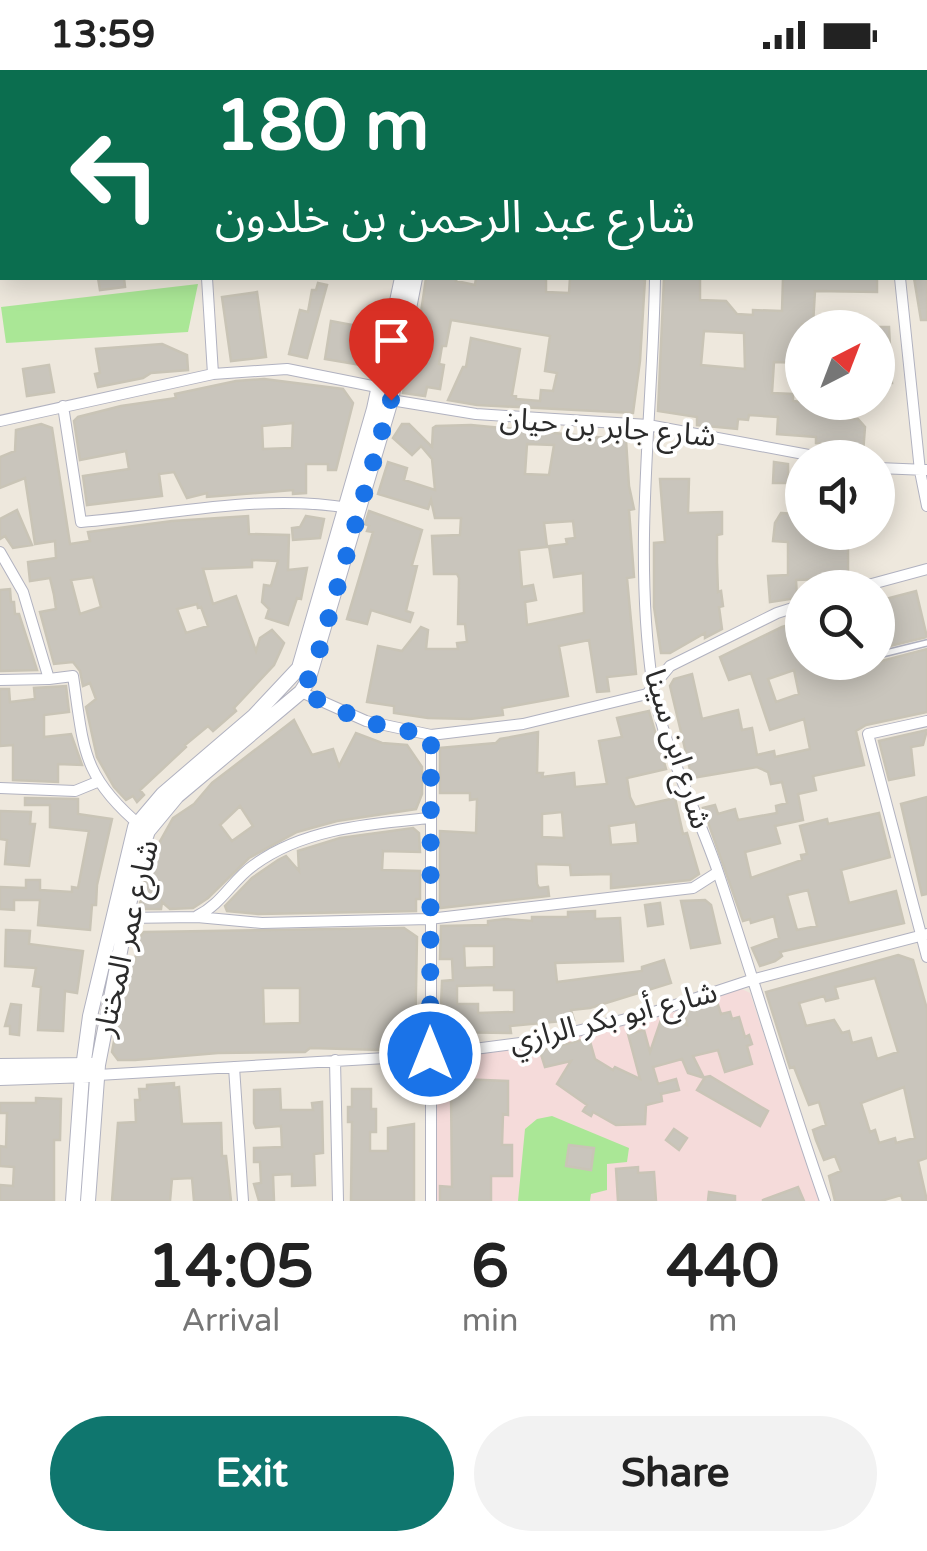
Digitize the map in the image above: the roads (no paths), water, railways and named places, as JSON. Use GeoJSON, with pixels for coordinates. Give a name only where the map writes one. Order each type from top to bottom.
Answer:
{"type":"FeatureCollection","features":[{"type":"Feature","properties":{"kind":"main road","name":"شارع عمر المختار"},"geometry":{"type":"LineString","coordinates":[[388,393],[402,280]]}},
{"type":"Feature","properties":{"kind":"main road","name":"شارع عمر المختار"},"geometry":{"type":"LineString","coordinates":[[88,1201],[95,1070],[111,921],[142,827],[163,794],[292,679],[353,508],[388,393],[415,280]]}},
{"type":"Feature","properties":{"kind":"main road","name":"شارع عمر المختار"},"geometry":{"type":"LineString","coordinates":[[73,1201],[142,827],[301,692],[314,669],[353,508]]}},
{"type":"Feature","properties":{"kind":"main road"},"geometry":{"type":"LineString","coordinates":[[0,1066],[95,1070]]}},
{"type":"Feature","properties":{"kind":"main road"},"geometry":{"type":"LineString","coordinates":[[0,1078],[95,1070]]}},
{"type":"Feature","properties":{"kind":"street"},"geometry":{"type":"LineString","coordinates":[[207,280],[213,374]]}},
{"type":"Feature","properties":{"kind":"street","name":"شارع ابن سينا"},"geometry":{"type":"LineString","coordinates":[[655,280],[648,425],[646,629],[653,687],[825,1201]]}},
{"type":"Feature","properties":{"kind":"street"},"geometry":{"type":"LineString","coordinates":[[900,280],[927,506]]}},
{"type":"Feature","properties":{"kind":"street","name":"شارع جابر بن حيان"},"geometry":{"type":"LineString","coordinates":[[0,422],[213,374],[287,369],[476,414],[648,425],[785,451]]}},
{"type":"Feature","properties":{"kind":"street"},"geometry":{"type":"LineString","coordinates":[[63,406],[81,522],[169,511],[290,504],[353,508]]}},
{"type":"Feature","properties":{"kind":"street"},"geometry":{"type":"LineString","coordinates":[[895,469],[924,471]]}},
{"type":"Feature","properties":{"kind":"street"},"geometry":{"type":"LineString","coordinates":[[0,552],[23,592],[49,679]]}},
{"type":"Feature","properties":{"kind":"street"},"geometry":{"type":"LineString","coordinates":[[895,578],[927,569]]}},
{"type":"Feature","properties":{"kind":"street"},"geometry":{"type":"LineString","coordinates":[[301,692],[366,722],[431,736],[522,724],[647,694],[670,666],[785,611]]}},
{"type":"Feature","properties":{"kind":"street"},"geometry":{"type":"LineString","coordinates":[[0,680],[73,676],[84,749],[97,782],[142,827]]}},
{"type":"Feature","properties":{"kind":"street"},"geometry":{"type":"LineString","coordinates":[[927,721],[868,734],[927,957]]}},
{"type":"Feature","properties":{"kind":"street"},"geometry":{"type":"LineString","coordinates":[[431,736],[431,1201]]}},
{"type":"Feature","properties":{"kind":"street"},"geometry":{"type":"LineString","coordinates":[[0,788],[75,791],[97,782]]}},
{"type":"Feature","properties":{"kind":"street"},"geometry":{"type":"LineString","coordinates":[[196,917],[212,909],[248,868],[279,847],[307,836],[430,818]]}},
{"type":"Feature","properties":{"kind":"street"},"geometry":{"type":"LineString","coordinates":[[125,918],[196,917],[262,923],[429,919],[693,888],[718,872]]}},
{"type":"Feature","properties":{"kind":"street","name":"شارع أبو بكر الرازي"},"geometry":{"type":"LineString","coordinates":[[95,1070],[234,1067],[430,1054],[536,1041],[651,1013],[751,980],[924,934]]}},
{"type":"Feature","properties":{"kind":"street"},"geometry":{"type":"LineString","coordinates":[[334,1060],[338,1201]]}},
{"type":"Feature","properties":{"kind":"street"},"geometry":{"type":"LineString","coordinates":[[234,1067],[243,1201]]}},
{"type":"Feature","properties":{"kind":"lane"},"geometry":{"type":"LineString","coordinates":[[895,651],[927,644]]}}]}
